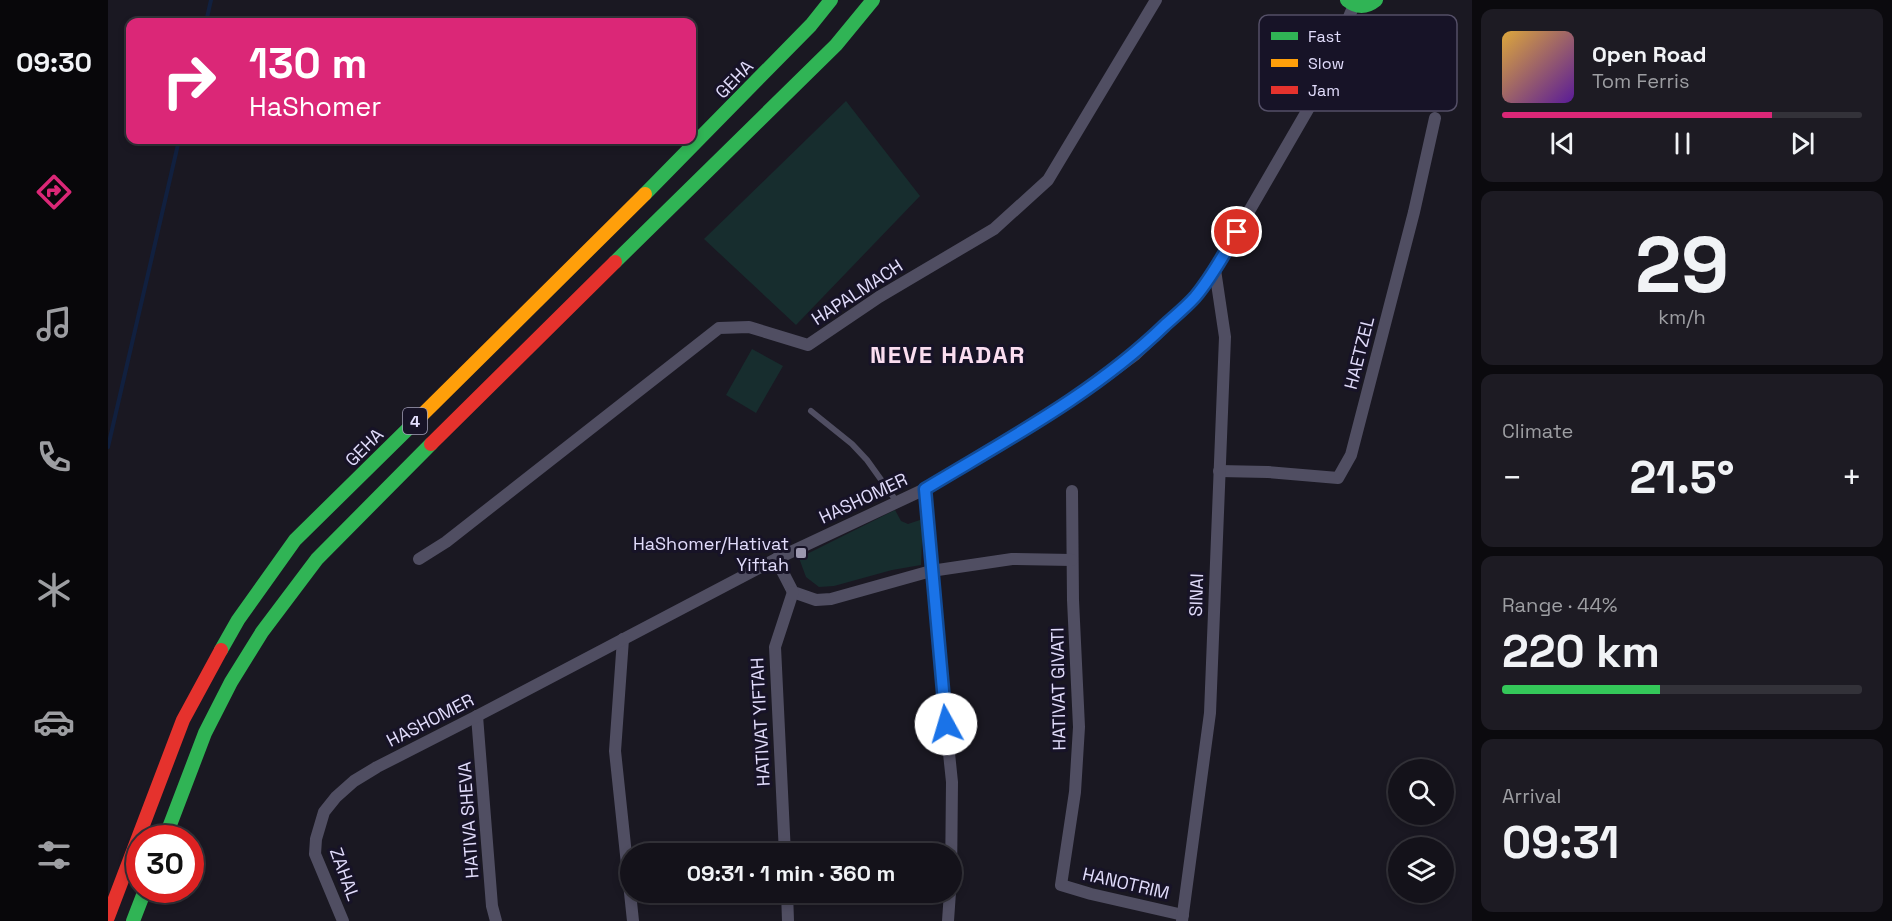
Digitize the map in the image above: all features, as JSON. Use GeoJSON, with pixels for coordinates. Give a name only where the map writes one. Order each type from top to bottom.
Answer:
{"type":"FeatureCollection","features":[{"type":"Feature","properties":{"kind":"main road","name":"GEHA"},"geometry":{"type":"LineString","coordinates":[[108,917],[183,720],[238,620],[296,540],[699,141],[811,25],[831,0]]}},
{"type":"Feature","properties":{"kind":"main road","name":"4"},"geometry":{"type":"LineString","coordinates":[[170,825],[205,733],[231,682],[262,632],[317,559],[553,321],[836,45],[873,0]]}},
{"type":"Feature","properties":{"kind":"main road"},"geometry":{"type":"LineString","coordinates":[[1351,3],[1362,7],[1376,0]]}},
{"type":"Feature","properties":{"kind":"main road"},"geometry":{"type":"LineString","coordinates":[[133,921],[140,903]]}},
{"type":"Feature","properties":{"kind":"street","name":"HAPALMACH"},"geometry":{"type":"LineString","coordinates":[[419,559],[456,535],[719,328],[748,327],[808,345],[879,297],[994,229],[1048,180],[1156,0]]}},
{"type":"Feature","properties":{"kind":"street","name":"HASHOMER"},"geometry":{"type":"LineString","coordinates":[[316,839],[324,812],[336,797],[354,781],[377,767],[776,559],[925,489],[1042,419],[1135,355],[1195,297],[1215,270],[1307,111]]}},
{"type":"Feature","properties":{"kind":"street","name":"HAETZEL"},"geometry":{"type":"LineString","coordinates":[[1219,471],[1268,472],[1338,478],[1351,455],[1414,212],[1435,118]]}},
{"type":"Feature","properties":{"kind":"street","name":"SINAI"},"geometry":{"type":"LineString","coordinates":[[1183,918],[1209,713],[1225,337],[1215,270]]}},
{"type":"Feature","properties":{"kind":"street"},"geometry":{"type":"LineString","coordinates":[[925,489],[952,782],[951,843]]}},
{"type":"Feature","properties":{"kind":"street","name":"HATIVAT GIVATI"},"geometry":{"type":"LineString","coordinates":[[1061,885],[1075,792],[1079,727],[1072,560],[1072,491]]}},
{"type":"Feature","properties":{"kind":"street"},"geometry":{"type":"LineString","coordinates":[[776,559],[793,592],[816,600],[831,599],[932,571],[1012,559],[1072,560]]}},
{"type":"Feature","properties":{"kind":"street","name":"HATIVAT YIFTAH"},"geometry":{"type":"LineString","coordinates":[[784,843],[774,647],[793,592]]}},
{"type":"Feature","properties":{"kind":"street"},"geometry":{"type":"LineString","coordinates":[[622,639],[615,751],[633,921]]}},
{"type":"Feature","properties":{"kind":"street","name":"HATIVA SHEVA"},"geometry":{"type":"LineString","coordinates":[[477,716],[492,906],[496,921]]}},
{"type":"Feature","properties":{"kind":"street","name":"ZAHAL"},"geometry":{"type":"LineString","coordinates":[[316,839],[315,854],[343,921]]}},
{"type":"Feature","properties":{"kind":"street","name":"HANOTRIM"},"geometry":{"type":"LineString","coordinates":[[1061,885],[1183,918]]}},
{"type":"Feature","properties":{"kind":"street"},"geometry":{"type":"LineString","coordinates":[[787,903],[788,921]]}},
{"type":"Feature","properties":{"kind":"street"},"geometry":{"type":"LineString","coordinates":[[948,921],[950,903]]}},
{"type":"Feature","properties":{"kind":"lane"},"geometry":{"type":"LineString","coordinates":[[811,411],[852,444],[867,460],[897,502]]}},
{"type":"Feature","properties":{"kind":"green space"},"geometry":{"type":"Polygon","coordinates":[[[846,101],[920,196],[796,325],[704,239],[846,101]]]}},
{"type":"Feature","properties":{"kind":"green space"},"geometry":{"type":"Polygon","coordinates":[[[752,349],[783,366],[756,413],[726,395],[752,349]]]}},
{"type":"Feature","properties":{"kind":"green space"},"geometry":{"type":"Polygon","coordinates":[[[895,510],[901,521],[908,524],[923,519],[921,565],[892,570],[834,586],[819,587],[806,577],[799,558],[895,510]]]}},
{"type":"Feature","properties":{"kind":"waterway"},"geometry":{"type":"LineString","coordinates":[[207,18],[211,0]]}},
{"type":"Feature","properties":{"kind":"waterway"},"geometry":{"type":"LineString","coordinates":[[108,447],[178,144]]}},
{"type":"Feature","properties":{"kind":"traffic: fast"},"geometry":{"type":"LineString","coordinates":[[696,142],[811,25],[831,0]]}},
{"type":"Feature","properties":{"kind":"traffic: fast"},"geometry":{"type":"LineString","coordinates":[[615,262],[836,45],[873,0]]}},
{"type":"Feature","properties":{"kind":"traffic: fast"},"geometry":{"type":"LineString","coordinates":[[1347,0],[1362,6],[1376,0]]}},
{"type":"Feature","properties":{"kind":"traffic: fast"},"geometry":{"type":"LineString","coordinates":[[645,194],[694,144]]}},
{"type":"Feature","properties":{"kind":"traffic: fast"},"geometry":{"type":"LineString","coordinates":[[221,650],[238,620],[295,540],[422,415]]}},
{"type":"Feature","properties":{"kind":"traffic: fast"},"geometry":{"type":"LineString","coordinates":[[170,825],[205,733],[231,682],[262,632],[317,559],[431,444]]}},
{"type":"Feature","properties":{"kind":"traffic: fast"},"geometry":{"type":"LineString","coordinates":[[133,921],[140,903]]}},
{"type":"Feature","properties":{"kind":"traffic: slow"},"geometry":{"type":"LineString","coordinates":[[422,415],[645,194]]}},
{"type":"Feature","properties":{"kind":"traffic: jam"},"geometry":{"type":"LineString","coordinates":[[431,444],[615,262]]}},
{"type":"Feature","properties":{"kind":"traffic: jam"},"geometry":{"type":"LineString","coordinates":[[108,917],[183,720],[221,650]]}},
{"type":"Feature","properties":{"kind":"place","name":"HaShomer/Hativat Yiftah"},"geometry":{"type":"Point","coordinates":[801,553]}},
{"type":"Feature","properties":{"kind":"district","name":"NEVE HADAR"},"geometry":{"type":"Point","coordinates":[948,354]}},
{"type":"Feature","properties":{"kind":"route"},"geometry":{"type":"LineString","coordinates":[[946,724],[925,489],[1042,419],[1135,355],[1195,297],[1215,270],[1237,232]]}}]}
